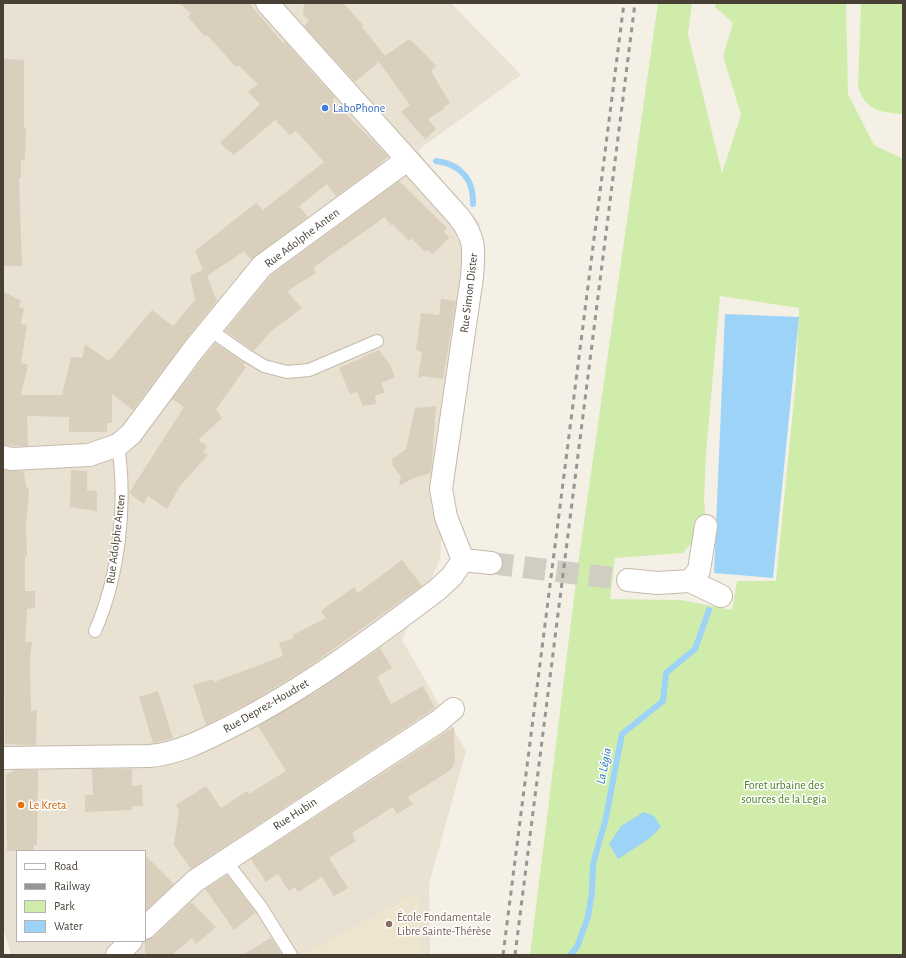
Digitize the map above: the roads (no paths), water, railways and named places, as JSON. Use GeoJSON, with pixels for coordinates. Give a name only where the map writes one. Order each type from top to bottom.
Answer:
{"type":"FeatureCollection","features":[{"type":"Feature","properties":{"kind":"street","name":"Rue Simon Dister"},"geometry":{"type":"LineString","coordinates":[[267,3],[458,217],[473,240],[474,251],[472,277],[441,489],[446,517],[463,560]]}},
{"type":"Feature","properties":{"kind":"street","name":"Rue Adolphe Anten"},"geometry":{"type":"LineString","coordinates":[[3,457],[12,459],[84,456],[118,446],[131,434],[210,330],[270,259],[407,160]]}},
{"type":"Feature","properties":{"kind":"street"},"geometry":{"type":"LineString","coordinates":[[690,581],[698,570],[706,526]]}},
{"type":"Feature","properties":{"kind":"street"},"geometry":{"type":"LineString","coordinates":[[463,560],[490,564]]}},
{"type":"Feature","properties":{"kind":"street","name":"Rue Deprez-Houdret"},"geometry":{"type":"LineString","coordinates":[[3,758],[150,756],[179,750],[195,744],[287,696],[437,590],[452,576],[463,560]]}},
{"type":"Feature","properties":{"kind":"street"},"geometry":{"type":"LineString","coordinates":[[628,580],[657,583],[690,581],[721,596]]}},
{"type":"Feature","properties":{"kind":"street","name":"Rue Hubin"},"geometry":{"type":"LineString","coordinates":[[146,927],[188,887],[225,860],[440,721],[453,709]]}},
{"type":"Feature","properties":{"kind":"street"},"geometry":{"type":"LineString","coordinates":[[117,955],[130,942]]}},
{"type":"Feature","properties":{"kind":"lane"},"geometry":{"type":"LineString","coordinates":[[210,330],[264,366],[287,372],[309,370],[377,340]]}},
{"type":"Feature","properties":{"kind":"lane","name":"Rue Adolphe Anten"},"geometry":{"type":"LineString","coordinates":[[95,631],[110,588],[120,524],[123,494],[122,472],[118,446]]}},
{"type":"Feature","properties":{"kind":"lane"},"geometry":{"type":"LineString","coordinates":[[225,860],[261,907],[291,955]]}},
{"type":"Feature","properties":{"kind":"water"},"geometry":{"type":"Polygon","coordinates":[[[725,314],[799,317],[773,578],[714,573],[725,314]]]}},
{"type":"Feature","properties":{"kind":"water"},"geometry":{"type":"Polygon","coordinates":[[[644,812],[654,816],[661,827],[650,838],[618,859],[609,844],[621,826],[644,812]]]}},
{"type":"Feature","properties":{"kind":"waterway","name":"La Légia"},"geometry":{"type":"LineString","coordinates":[[436,161],[452,166],[464,175],[471,188],[473,204]]}},
{"type":"Feature","properties":{"kind":"waterway","name":"La Légia"},"geometry":{"type":"LineString","coordinates":[[570,955],[577,947],[588,917],[592,892],[593,864],[605,822],[622,734],[663,701],[666,673],[695,649],[709,610]]}},
{"type":"Feature","properties":{"kind":"tunnel"},"geometry":{"type":"LineString","coordinates":[[491,563],[628,580]]}},
{"type":"Feature","properties":{"kind":"railway"},"geometry":{"type":"LineString","coordinates":[[503,955],[624,3]]}},
{"type":"Feature","properties":{"kind":"railway"},"geometry":{"type":"LineString","coordinates":[[515,955],[635,3]]}},
{"type":"Feature","properties":{"kind":"place","name":"LaboPhone"},"geometry":{"type":"Point","coordinates":[325,108]}},
{"type":"Feature","properties":{"kind":"place","name":"Le Kreta"},"geometry":{"type":"Point","coordinates":[21,805]}},
{"type":"Feature","properties":{"kind":"place","name":"École Fondamentale Libre Sainte-Thérèse"},"geometry":{"type":"Point","coordinates":[389,924]}},
{"type":"Feature","properties":{"kind":"park label","name":"Foret urbaine des sources de la Legia"},"geometry":{"type":"Point","coordinates":[784,792]}}]}
